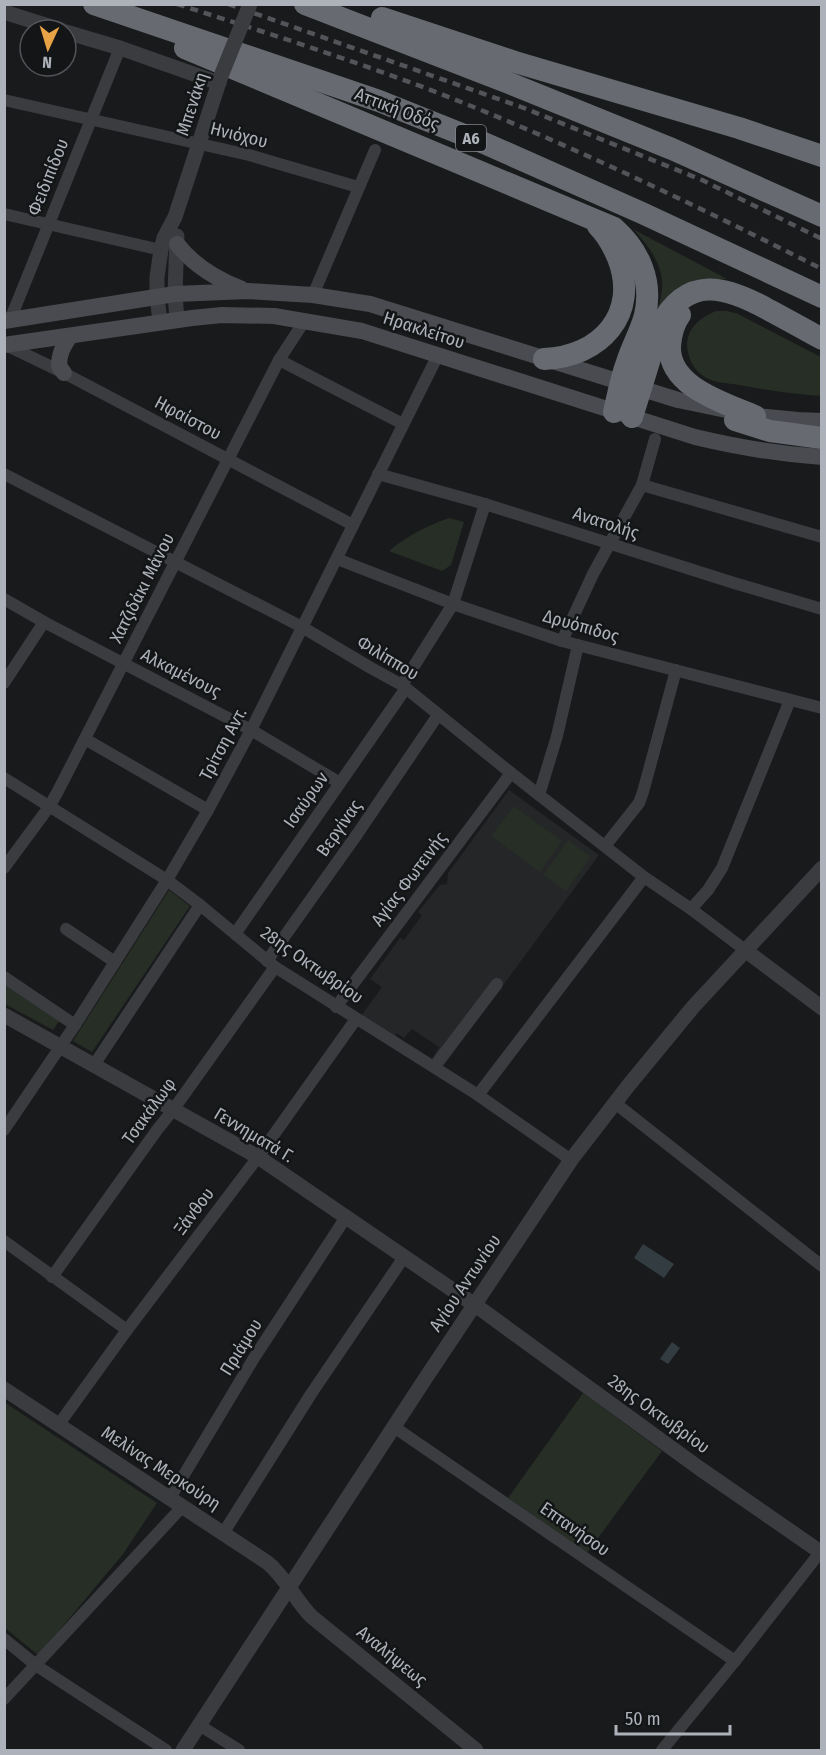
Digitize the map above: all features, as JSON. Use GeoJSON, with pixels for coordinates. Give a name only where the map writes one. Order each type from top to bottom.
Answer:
{"type":"FeatureCollection","features":[{"type":"Feature","properties":{"kind":"highway","name":"Αττική Οδός"},"geometry":{"type":"LineString","coordinates":[[94,4],[379,100],[484,143],[642,213],[822,297]]}},
{"type":"Feature","properties":{"kind":"highway"},"geometry":{"type":"LineString","coordinates":[[305,4],[478,70],[672,149],[822,216]]}},
{"type":"Feature","properties":{"kind":"highway"},"geometry":{"type":"LineString","coordinates":[[344,4],[515,62],[739,128],[822,156]]}},
{"type":"Feature","properties":{"kind":"highway"},"geometry":{"type":"LineString","coordinates":[[118,12],[193,53],[614,228],[631,245],[639,258],[645,279],[647,298],[645,313],[627,362],[631,386]]}},
{"type":"Feature","properties":{"kind":"highway"},"geometry":{"type":"LineString","coordinates":[[544,359],[568,356],[592,345],[608,333],[622,309],[625,284],[620,263],[612,243],[588,217]]}},
{"type":"Feature","properties":{"kind":"highway"},"geometry":{"type":"LineString","coordinates":[[623,415],[631,386],[666,314],[682,298],[701,289],[731,292],[749,299],[822,339]]}},
{"type":"Feature","properties":{"kind":"highway"},"geometry":{"type":"LineString","coordinates":[[731,292],[707,296],[683,310],[674,326],[671,338],[672,363],[690,385],[713,398],[756,416]]}},
{"type":"Feature","properties":{"kind":"highway"},"geometry":{"type":"LineString","coordinates":[[691,404],[749,426],[822,438]]}},
{"type":"Feature","properties":{"kind":"main road"},"geometry":{"type":"LineString","coordinates":[[177,244],[202,269],[248,291]]}},
{"type":"Feature","properties":{"kind":"main road","name":"Ηρακλείτου"},"geometry":{"type":"LineString","coordinates":[[7,321],[175,294],[248,291],[313,295],[370,304],[691,404],[756,416],[822,421]]}},
{"type":"Feature","properties":{"kind":"main road","name":"Ηρακλείτου"},"geometry":{"type":"LineString","coordinates":[[5,345],[222,315],[248,315],[305,321],[362,331],[623,415],[733,446],[822,457]]}},
{"type":"Feature","properties":{"kind":"main road"},"geometry":{"type":"LineString","coordinates":[[64,373],[59,366],[59,357],[70,336]]}},
{"type":"Feature","properties":{"kind":"street","name":"Μπενάκη"},"geometry":{"type":"LineString","coordinates":[[160,322],[157,277],[161,250],[175,216],[220,80],[250,4]]}},
{"type":"Feature","properties":{"kind":"street"},"geometry":{"type":"LineString","coordinates":[[4,12],[23,18]]}},
{"type":"Feature","properties":{"kind":"street"},"geometry":{"type":"LineString","coordinates":[[78,36],[220,80]]}},
{"type":"Feature","properties":{"kind":"street","name":"Φειδιπίδου"},"geometry":{"type":"LineString","coordinates":[[7,321],[120,48]]}},
{"type":"Feature","properties":{"kind":"street","name":"Ηνιόχου"},"geometry":{"type":"LineString","coordinates":[[4,100],[249,155],[358,187]]}},
{"type":"Feature","properties":{"kind":"street"},"geometry":{"type":"LineString","coordinates":[[313,295],[375,150]]}},
{"type":"Feature","properties":{"kind":"street"},"geometry":{"type":"LineString","coordinates":[[4,214],[161,250]]}},
{"type":"Feature","properties":{"kind":"street","name":"Μπενάκη"},"geometry":{"type":"LineString","coordinates":[[175,216],[177,320]]}},
{"type":"Feature","properties":{"kind":"street","name":"Χατζιδάκι Μάνου"},"geometry":{"type":"LineString","coordinates":[[4,868],[49,807],[279,360],[305,321]]}},
{"type":"Feature","properties":{"kind":"street","name":"Ηφαίστου"},"geometry":{"type":"LineString","coordinates":[[5,345],[64,373],[353,525]]}},
{"type":"Feature","properties":{"kind":"street","name":"Τρίτση Αντ."},"geometry":{"type":"LineString","coordinates":[[4,1130],[61,1047],[167,880],[208,810],[251,730],[438,355]]}},
{"type":"Feature","properties":{"kind":"street"},"geometry":{"type":"LineString","coordinates":[[279,360],[403,424]]}},
{"type":"Feature","properties":{"kind":"street"},"geometry":{"type":"LineString","coordinates":[[562,641],[593,574],[642,485],[655,439]]}},
{"type":"Feature","properties":{"kind":"street","name":"Φιλίππου"},"geometry":{"type":"LineString","coordinates":[[4,474],[302,627],[404,686],[644,877],[745,950]]}},
{"type":"Feature","properties":{"kind":"street","name":"Ανατολής"},"geometry":{"type":"LineString","coordinates":[[378,474],[485,504],[734,584],[822,609]]}},
{"type":"Feature","properties":{"kind":"street"},"geometry":{"type":"LineString","coordinates":[[642,485],[822,537]]}},
{"type":"Feature","properties":{"kind":"street","name":"Ισαύρων"},"geometry":{"type":"LineString","coordinates":[[235,934],[340,783],[404,686],[453,604],[485,504]]}},
{"type":"Feature","properties":{"kind":"street","name":"Δρυόπιδος"},"geometry":{"type":"LineString","coordinates":[[337,558],[453,604],[562,641],[822,708]]}},
{"type":"Feature","properties":{"kind":"street","name":"Αλκαμένους"},"geometry":{"type":"LineString","coordinates":[[4,599],[251,730],[340,783]]}},
{"type":"Feature","properties":{"kind":"street"},"geometry":{"type":"LineString","coordinates":[[4,683],[44,622]]}},
{"type":"Feature","properties":{"kind":"street"},"geometry":{"type":"LineString","coordinates":[[539,795],[557,736],[578,645]]}},
{"type":"Feature","properties":{"kind":"street"},"geometry":{"type":"LineString","coordinates":[[605,846],[639,803],[644,792],[676,670]]}},
{"type":"Feature","properties":{"kind":"street"},"geometry":{"type":"LineString","coordinates":[[691,909],[708,890],[722,868],[790,700]]}},
{"type":"Feature","properties":{"kind":"street","name":"Βεργίνας"},"geometry":{"type":"LineString","coordinates":[[271,964],[438,715]]}},
{"type":"Feature","properties":{"kind":"street"},"geometry":{"type":"LineString","coordinates":[[85,739],[208,810]]}},
{"type":"Feature","properties":{"kind":"street","name":"Αγίας Φωτεινής"},"geometry":{"type":"LineString","coordinates":[[336,1007],[511,773]]}},
{"type":"Feature","properties":{"kind":"street","name":"28ης Οκτωβρίου"},"geometry":{"type":"LineString","coordinates":[[4,778],[167,880],[271,964],[478,1095],[571,1160]]}},
{"type":"Feature","properties":{"kind":"street","name":"Αγίου Αντωνίου"},"geometry":{"type":"LineString","coordinates":[[183,1750],[571,1160],[693,1006],[822,868]]}},
{"type":"Feature","properties":{"kind":"street"},"geometry":{"type":"LineString","coordinates":[[478,1095],[644,877]]}},
{"type":"Feature","properties":{"kind":"street"},"geometry":{"type":"LineString","coordinates":[[93,1065],[200,905]]}},
{"type":"Feature","properties":{"kind":"street"},"geometry":{"type":"LineString","coordinates":[[66,929],[115,962]]}},
{"type":"Feature","properties":{"kind":"street"},"geometry":{"type":"LineString","coordinates":[[745,950],[822,1008]]}},
{"type":"Feature","properties":{"kind":"street","name":"Τσακάλωφ"},"geometry":{"type":"LineString","coordinates":[[52,1277],[173,1110],[271,964]]}},
{"type":"Feature","properties":{"kind":"street"},"geometry":{"type":"LineString","coordinates":[[4,977],[75,1025]]}},
{"type":"Feature","properties":{"kind":"street"},"geometry":{"type":"LineString","coordinates":[[434,1067],[497,984]]}},
{"type":"Feature","properties":{"kind":"street","name":"Γεννηματά Γ."},"geometry":{"type":"LineString","coordinates":[[4,1015],[258,1157],[474,1305]]}},
{"type":"Feature","properties":{"kind":"street","name":"Ξάνθου"},"geometry":{"type":"LineString","coordinates":[[59,1424],[258,1157],[356,1019]]}},
{"type":"Feature","properties":{"kind":"street"},"geometry":{"type":"LineString","coordinates":[[615,1103],[822,1266]]}},
{"type":"Feature","properties":{"kind":"street","name":"Πριάμου"},"geometry":{"type":"LineString","coordinates":[[4,1700],[37,1666],[176,1503],[254,1358],[346,1217]]}},
{"type":"Feature","properties":{"kind":"street"},"geometry":{"type":"LineString","coordinates":[[4,1241],[127,1330]]}},
{"type":"Feature","properties":{"kind":"street"},"geometry":{"type":"LineString","coordinates":[[224,1532],[311,1394],[404,1257]]}},
{"type":"Feature","properties":{"kind":"street","name":"28ης Οκτωβρίου"},"geometry":{"type":"LineString","coordinates":[[474,1305],[699,1468],[821,1552]]}},
{"type":"Feature","properties":{"kind":"street","name":"Μελίνας Μερκούρη"},"geometry":{"type":"LineString","coordinates":[[4,1389],[176,1503],[224,1532],[275,1569],[289,1587]]}},
{"type":"Feature","properties":{"kind":"street","name":"Επτανήσου"},"geometry":{"type":"LineString","coordinates":[[394,1427],[735,1661]]}},
{"type":"Feature","properties":{"kind":"street"},"geometry":{"type":"LineString","coordinates":[[662,1750],[821,1552]]}},
{"type":"Feature","properties":{"kind":"street","name":"Αναλήψεως"},"geometry":{"type":"LineString","coordinates":[[289,1587],[312,1617],[476,1750]]}},
{"type":"Feature","properties":{"kind":"street"},"geometry":{"type":"LineString","coordinates":[[4,1639],[37,1666],[166,1750]]}},
{"type":"Feature","properties":{"kind":"street"},"geometry":{"type":"LineString","coordinates":[[199,1725],[238,1750]]}},
{"type":"Feature","properties":{"kind":"shaded area"},"geometry":{"type":"Polygon","coordinates":[[[633,229],[727,279],[721,279],[653,318],[660,299],[662,277],[651,251],[633,229]]]}},
{"type":"Feature","properties":{"kind":"shaded area"},"geometry":{"type":"Polygon","coordinates":[[[716,311],[738,314],[821,357],[821,396],[720,382],[703,376],[696,370],[689,358],[688,338],[696,323],[716,311]]]}},
{"type":"Feature","properties":{"kind":"shaded area"},"geometry":{"type":"Polygon","coordinates":[[[449,518],[464,522],[451,565],[442,571],[389,551],[417,532],[449,518]]]}},
{"type":"Feature","properties":{"kind":"shaded area"},"geometry":{"type":"Polygon","coordinates":[[[509,790],[599,855],[442,1068],[432,1059],[439,1047],[412,1029],[404,1038],[397,1033],[394,1038],[361,1016],[382,987],[370,979],[400,938],[404,940],[422,915],[418,912],[440,885],[447,884],[448,873],[509,790]]]}},
{"type":"Feature","properties":{"kind":"shaded area"},"geometry":{"type":"Polygon","coordinates":[[[514,806],[562,841],[540,872],[491,836],[514,806]]]}},
{"type":"Feature","properties":{"kind":"shaded area"},"geometry":{"type":"Polygon","coordinates":[[[568,840],[591,857],[566,891],[543,875],[568,840]]]}},
{"type":"Feature","properties":{"kind":"shaded area"},"geometry":{"type":"Polygon","coordinates":[[[169,890],[190,906],[92,1052],[73,1041],[169,890]]]}},
{"type":"Feature","properties":{"kind":"shaded area"},"geometry":{"type":"Polygon","coordinates":[[[4,983],[60,1020],[53,1030],[5,1004],[4,983]]]}},
{"type":"Feature","properties":{"kind":"shaded area"},"geometry":{"type":"Polygon","coordinates":[[[643,1244],[674,1264],[664,1278],[634,1258],[643,1244]]]}},
{"type":"Feature","properties":{"kind":"shaded area"},"geometry":{"type":"Polygon","coordinates":[[[672,1342],[680,1348],[668,1364],[660,1359],[672,1342]]]}},
{"type":"Feature","properties":{"kind":"shaded area"},"geometry":{"type":"Polygon","coordinates":[[[583,1393],[662,1451],[587,1553],[508,1498],[583,1393]]]}},
{"type":"Feature","properties":{"kind":"shaded area"},"geometry":{"type":"Polygon","coordinates":[[[4,1402],[157,1503],[123,1554],[42,1651],[43,1659],[5,1628],[4,1402]]]}},
{"type":"Feature","properties":{"kind":"railway"},"geometry":{"type":"LineString","coordinates":[[177,4],[366,66],[478,109],[627,174],[822,269]]}},
{"type":"Feature","properties":{"kind":"railway"},"geometry":{"type":"LineString","coordinates":[[228,4],[524,108],[702,180],[822,239]]}}]}
